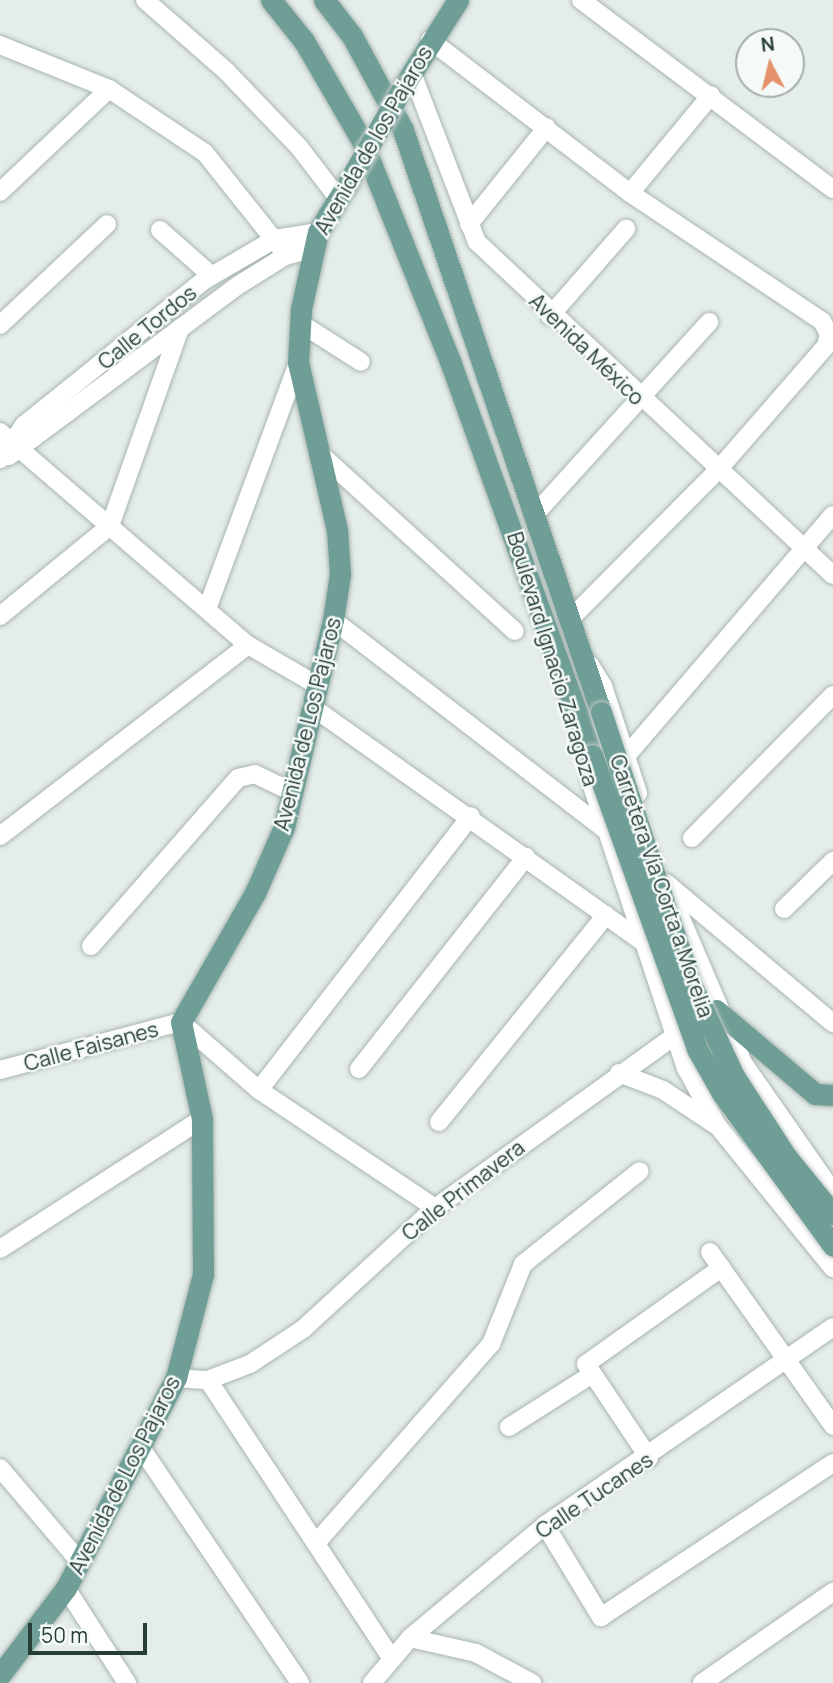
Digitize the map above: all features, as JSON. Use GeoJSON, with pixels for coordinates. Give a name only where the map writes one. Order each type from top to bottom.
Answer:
{"type":"FeatureCollection","features":[{"type":"Feature","properties":{"kind":"main road","name":"Boulevard Ignacio Zaragoza"},"geometry":{"type":"LineString","coordinates":[[271,0],[304,41],[362,142],[455,374],[556,654]]}},
{"type":"Feature","properties":{"kind":"main road","name":"Boulevard Ignacio Zaragoza"},"geometry":{"type":"LineString","coordinates":[[324,0],[352,36],[403,130],[582,652]]}},
{"type":"Feature","properties":{"kind":"main road","name":"Avenida de los Pajaros"},"geometry":{"type":"LineString","coordinates":[[318,452],[298,363],[300,323],[316,240],[430,40],[458,0]]}},
{"type":"Feature","properties":{"kind":"main road","name":"Avenida de Los Pajaros"},"geometry":{"type":"LineString","coordinates":[[0,1675],[66,1588],[176,1378],[203,1274],[202,1119],[181,1023],[255,893],[284,827],[315,684],[333,620],[340,574],[338,530],[318,452]]}},
{"type":"Feature","properties":{"kind":"main road","name":"Carretera Vía Corta a Morelia"},"geometry":{"type":"LineString","coordinates":[[582,652],[702,1007],[734,1076],[786,1156],[833,1214]]}},
{"type":"Feature","properties":{"kind":"main road","name":"Carretera Vía Corta a Morelia"},"geometry":{"type":"LineString","coordinates":[[556,654],[697,1049],[722,1093],[833,1246]]}},
{"type":"Feature","properties":{"kind":"main road"},"geometry":{"type":"LineString","coordinates":[[716,1010],[816,1094],[833,1095]]}},
{"type":"Feature","properties":{"kind":"street"},"geometry":{"type":"LineString","coordinates":[[581,0],[833,189]]}},
{"type":"Feature","properties":{"kind":"street"},"geometry":{"type":"LineString","coordinates":[[151,1],[344,189]]}},
{"type":"Feature","properties":{"kind":"street"},"geometry":{"type":"LineString","coordinates":[[430,40],[630,193],[822,321],[829,334],[826,346],[717,471],[570,619]]}},
{"type":"Feature","properties":{"kind":"street"},"geometry":{"type":"LineString","coordinates":[[0,45],[109,89],[205,153],[275,239],[285,256]]}},
{"type":"Feature","properties":{"kind":"street","name":"Avenida México"},"geometry":{"type":"LineString","coordinates":[[408,80],[477,242],[550,316],[833,575]]}},
{"type":"Feature","properties":{"kind":"street"},"geometry":{"type":"LineString","coordinates":[[3,184],[109,89]]}},
{"type":"Feature","properties":{"kind":"street"},"geometry":{"type":"LineString","coordinates":[[630,193],[711,95]]}},
{"type":"Feature","properties":{"kind":"street"},"geometry":{"type":"LineString","coordinates":[[469,224],[547,127]]}},
{"type":"Feature","properties":{"kind":"street"},"geometry":{"type":"LineString","coordinates":[[0,325],[107,224]]}},
{"type":"Feature","properties":{"kind":"street"},"geometry":{"type":"LineString","coordinates":[[550,316],[626,229]]}},
{"type":"Feature","properties":{"kind":"street"},"geometry":{"type":"LineString","coordinates":[[160,230],[212,276]]}},
{"type":"Feature","properties":{"kind":"street","name":"Calle Tordos"},"geometry":{"type":"LineString","coordinates":[[1,460],[10,441],[212,276],[275,239],[316,240]]}},
{"type":"Feature","properties":{"kind":"street","name":"Calle Tordos"},"geometry":{"type":"LineString","coordinates":[[10,441],[285,256],[316,240]]}},
{"type":"Feature","properties":{"kind":"street"},"geometry":{"type":"LineString","coordinates":[[536,513],[709,322]]}},
{"type":"Feature","properties":{"kind":"street"},"geometry":{"type":"LineString","coordinates":[[300,323],[361,362]]}},
{"type":"Feature","properties":{"kind":"street"},"geometry":{"type":"LineString","coordinates":[[0,616],[110,526],[180,328]]}},
{"type":"Feature","properties":{"kind":"street"},"geometry":{"type":"LineString","coordinates":[[206,609],[298,363]]}},
{"type":"Feature","properties":{"kind":"street"},"geometry":{"type":"LineString","coordinates":[[10,441],[248,645],[315,684]]}},
{"type":"Feature","properties":{"kind":"street"},"geometry":{"type":"LineString","coordinates":[[318,452],[515,631]]}},
{"type":"Feature","properties":{"kind":"street"},"geometry":{"type":"LineString","coordinates":[[627,755],[833,515]]}},
{"type":"Feature","properties":{"kind":"street"},"geometry":{"type":"LineString","coordinates":[[333,620],[607,831]]}},
{"type":"Feature","properties":{"kind":"street"},"geometry":{"type":"LineString","coordinates":[[0,836],[248,645]]}},
{"type":"Feature","properties":{"kind":"street","name":"Boulevard Ignacio Zaragoza"},"geometry":{"type":"LineString","coordinates":[[582,652],[603,686],[666,883],[716,1010],[743,1063],[833,1192]]}},
{"type":"Feature","properties":{"kind":"street","name":"Boulevard Ignacio Zaragoza"},"geometry":{"type":"LineString","coordinates":[[556,654],[563,696],[674,1035],[717,1125],[833,1268]]}},
{"type":"Feature","properties":{"kind":"street"},"geometry":{"type":"LineString","coordinates":[[692,838],[833,695]]}},
{"type":"Feature","properties":{"kind":"street"},"geometry":{"type":"LineString","coordinates":[[311,706],[471,816],[646,944]]}},
{"type":"Feature","properties":{"kind":"street"},"geometry":{"type":"LineString","coordinates":[[91,946],[238,778],[255,774],[292,792]]}},
{"type":"Feature","properties":{"kind":"street"},"geometry":{"type":"LineString","coordinates":[[259,1090],[471,816]]}},
{"type":"Feature","properties":{"kind":"street"},"geometry":{"type":"LineString","coordinates":[[359,1069],[526,857]]}},
{"type":"Feature","properties":{"kind":"street"},"geometry":{"type":"LineString","coordinates":[[784,909],[833,861]]}},
{"type":"Feature","properties":{"kind":"street"},"geometry":{"type":"LineString","coordinates":[[666,883],[833,1023]]}},
{"type":"Feature","properties":{"kind":"street"},"geometry":{"type":"LineString","coordinates":[[439,1122],[606,915]]}},
{"type":"Feature","properties":{"kind":"street","name":"Calle Primavera"},"geometry":{"type":"LineString","coordinates":[[176,1378],[208,1380],[250,1364],[303,1329],[435,1208],[619,1073],[716,1010]]}},
{"type":"Feature","properties":{"kind":"street"},"geometry":{"type":"LineString","coordinates":[[181,1023],[259,1090],[435,1208]]}},
{"type":"Feature","properties":{"kind":"street","name":"Calle Faisanes"},"geometry":{"type":"LineString","coordinates":[[0,1070],[181,1023]]}},
{"type":"Feature","properties":{"kind":"street"},"geometry":{"type":"LineString","coordinates":[[619,1073],[663,1090],[717,1125]]}},
{"type":"Feature","properties":{"kind":"street"},"geometry":{"type":"LineString","coordinates":[[0,1249],[202,1119]]}},
{"type":"Feature","properties":{"kind":"street"},"geometry":{"type":"LineString","coordinates":[[317,1542],[491,1344],[523,1264],[640,1171]]}},
{"type":"Feature","properties":{"kind":"street"},"geometry":{"type":"LineString","coordinates":[[710,1252],[833,1426]]}},
{"type":"Feature","properties":{"kind":"street"},"geometry":{"type":"LineString","coordinates":[[509,1427],[720,1268]]}},
{"type":"Feature","properties":{"kind":"street","name":"Calle Tucanes"},"geometry":{"type":"LineString","coordinates":[[372,1683],[390,1656],[545,1525],[649,1458],[784,1359],[833,1327]]}},
{"type":"Feature","properties":{"kind":"street"},"geometry":{"type":"LineString","coordinates":[[589,1369],[649,1458]]}},
{"type":"Feature","properties":{"kind":"street"},"geometry":{"type":"LineString","coordinates":[[208,1380],[390,1656]]}},
{"type":"Feature","properties":{"kind":"street"},"geometry":{"type":"LineString","coordinates":[[139,1445],[300,1683]]}},
{"type":"Feature","properties":{"kind":"street"},"geometry":{"type":"LineString","coordinates":[[545,1525],[601,1617],[833,1463]]}},
{"type":"Feature","properties":{"kind":"street"},"geometry":{"type":"LineString","coordinates":[[0,1468],[80,1562]]}},
{"type":"Feature","properties":{"kind":"street"},"geometry":{"type":"LineString","coordinates":[[66,1588],[127,1683]]}},
{"type":"Feature","properties":{"kind":"street"},"geometry":{"type":"LineString","coordinates":[[702,1683],[833,1592]]}},
{"type":"Feature","properties":{"kind":"street"},"geometry":{"type":"LineString","coordinates":[[410,1638],[476,1654],[531,1683]]}}]}
